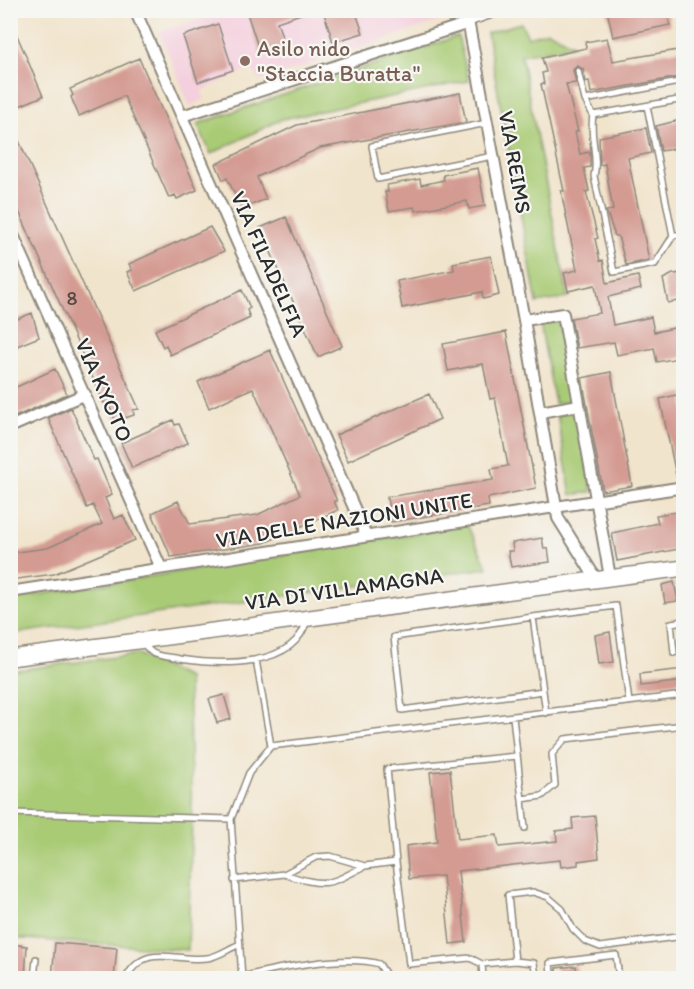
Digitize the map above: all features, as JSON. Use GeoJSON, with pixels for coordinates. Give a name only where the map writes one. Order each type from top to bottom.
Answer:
{"type":"FeatureCollection","features":[{"type":"Feature","properties":{"kind":"main road","name":"VIA DI VILLAMAGNA"},"geometry":{"type":"LineString","coordinates":[[10,658],[684,568]]}},
{"type":"Feature","properties":{"kind":"street","name":"VIA FILADELFIA"},"geometry":{"type":"LineString","coordinates":[[135,10],[366,535]]}},
{"type":"Feature","properties":{"kind":"street","name":"VIA REIMS"},"geometry":{"type":"LineString","coordinates":[[466,10],[524,320],[555,507],[558,518],[603,578]]}},
{"type":"Feature","properties":{"kind":"street"},"geometry":{"type":"LineString","coordinates":[[182,116],[469,23]]}},
{"type":"Feature","properties":{"kind":"street","name":"VIA KYOTO"},"geometry":{"type":"LineString","coordinates":[[10,228],[162,568]]}},
{"type":"Feature","properties":{"kind":"street"},"geometry":{"type":"LineString","coordinates":[[524,320],[563,314],[596,503],[603,578]]}},
{"type":"Feature","properties":{"kind":"street"},"geometry":{"type":"LineString","coordinates":[[10,427],[85,394]]}},
{"type":"Feature","properties":{"kind":"street"},"geometry":{"type":"LineString","coordinates":[[540,412],[579,405]]}},
{"type":"Feature","properties":{"kind":"street","name":"VIA DELLE NAZIONI UNITE"},"geometry":{"type":"LineString","coordinates":[[10,592],[366,535],[596,503],[684,488]]}},
{"type":"Feature","properties":{"kind":"lane"},"geometry":{"type":"LineString","coordinates":[[469,23],[503,11]]}},
{"type":"Feature","properties":{"kind":"lane"},"geometry":{"type":"LineString","coordinates":[[578,71],[585,100],[592,116],[590,131],[597,166],[594,176],[614,272],[655,264],[673,236],[684,233]]}},
{"type":"Feature","properties":{"kind":"lane"},"geometry":{"type":"LineString","coordinates":[[585,100],[684,81]]}},
{"type":"Feature","properties":{"kind":"lane"},"geometry":{"type":"LineString","coordinates":[[592,116],[684,99]]}},
{"type":"Feature","properties":{"kind":"lane"},"geometry":{"type":"LineString","coordinates":[[647,105],[673,236]]}},
{"type":"Feature","properties":{"kind":"lane"},"geometry":{"type":"LineString","coordinates":[[488,123],[372,146],[378,179],[494,156]]}},
{"type":"Feature","properties":{"kind":"lane"},"geometry":{"type":"LineString","coordinates":[[543,691],[402,710],[394,637],[616,606],[629,702]]}},
{"type":"Feature","properties":{"kind":"lane"},"geometry":{"type":"LineString","coordinates":[[140,639],[153,654],[208,663],[256,660],[292,645],[303,634],[308,617]]}},
{"type":"Feature","properties":{"kind":"lane"},"geometry":{"type":"LineString","coordinates":[[533,617],[546,713]]}},
{"type":"Feature","properties":{"kind":"lane"},"geometry":{"type":"LineString","coordinates":[[674,653],[671,623],[684,621]]}},
{"type":"Feature","properties":{"kind":"lane"},"geometry":{"type":"LineString","coordinates":[[256,660],[271,746]]}},
{"type":"Feature","properties":{"kind":"lane"},"geometry":{"type":"LineString","coordinates":[[388,978],[379,964],[364,959],[272,969],[242,978],[231,819],[249,773],[271,746],[684,695]]}},
{"type":"Feature","properties":{"kind":"lane"},"geometry":{"type":"LineString","coordinates":[[513,717],[525,828]]}},
{"type":"Feature","properties":{"kind":"lane"},"geometry":{"type":"LineString","coordinates":[[522,799],[542,796],[555,785],[552,754],[565,739],[684,725]]}},
{"type":"Feature","properties":{"kind":"lane"},"geometry":{"type":"LineString","coordinates":[[517,756],[387,769],[409,964],[470,958],[482,964],[515,961],[534,963],[536,976],[551,974],[550,963],[616,956],[619,978]]}},
{"type":"Feature","properties":{"kind":"lane"},"geometry":{"type":"LineString","coordinates":[[10,813],[231,819]]}},
{"type":"Feature","properties":{"kind":"lane"},"geometry":{"type":"LineString","coordinates":[[234,880],[284,874],[316,857],[330,856],[365,866]]}},
{"type":"Feature","properties":{"kind":"lane"},"geometry":{"type":"LineString","coordinates":[[284,874],[318,885],[333,883],[365,866],[396,862]]}},
{"type":"Feature","properties":{"kind":"lane"},"geometry":{"type":"LineString","coordinates":[[515,961],[508,895],[533,892],[548,897],[562,909],[573,928],[585,941],[600,947],[684,936]]}},
{"type":"Feature","properties":{"kind":"lane"},"geometry":{"type":"LineString","coordinates":[[126,978],[136,963],[152,956],[208,958],[238,945]]}},
{"type":"Feature","properties":{"kind":"lane"},"geometry":{"type":"LineString","coordinates":[[34,978],[36,959]]}},
{"type":"Feature","properties":{"kind":"lane"},"geometry":{"type":"LineString","coordinates":[[482,964],[483,978]]}},
{"type":"Feature","properties":{"kind":"shaded area","name":"Asilo nido \"Staccia Buratta\""},"geometry":{"type":"Polygon","coordinates":[[[450,10],[451,17],[260,81],[252,68],[201,91],[205,99],[190,106],[159,32],[228,11],[450,10]]]}},
{"type":"Feature","properties":{"kind":"green space"},"geometry":{"type":"Polygon","coordinates":[[[521,23],[528,37],[548,31],[574,45],[521,55],[568,298],[537,303],[487,33],[521,23]]]}},
{"type":"Feature","properties":{"kind":"green space"},"geometry":{"type":"Polygon","coordinates":[[[458,36],[469,81],[282,119],[211,154],[197,124],[458,36]]]}},
{"type":"Feature","properties":{"kind":"green space"},"geometry":{"type":"Polygon","coordinates":[[[558,320],[573,401],[555,404],[540,323],[558,320]]]}},
{"type":"Feature","properties":{"kind":"green space"},"geometry":{"type":"Polygon","coordinates":[[[577,411],[592,492],[571,495],[557,414],[577,411]]]}},
{"type":"Feature","properties":{"kind":"green space"},"geometry":{"type":"Polygon","coordinates":[[[467,525],[488,568],[11,634],[11,599],[467,525]]]}},
{"type":"Feature","properties":{"kind":"green space"},"geometry":{"type":"Polygon","coordinates":[[[138,654],[188,678],[192,818],[188,950],[11,938],[10,671],[138,654]]]}},
{"type":"Feature","properties":{"kind":"building"},"geometry":{"type":"Polygon","coordinates":[[[246,10],[304,10],[304,13],[277,22],[285,45],[260,53],[246,10]]]}},
{"type":"Feature","properties":{"kind":"building"},"geometry":{"type":"Polygon","coordinates":[[[323,10],[355,10],[363,33],[333,42],[323,10]]]}},
{"type":"Feature","properties":{"kind":"building"},"geometry":{"type":"Polygon","coordinates":[[[607,10],[667,10],[670,25],[613,37],[607,10]]]}},
{"type":"Feature","properties":{"kind":"building"},"geometry":{"type":"Polygon","coordinates":[[[10,19],[43,96],[10,110],[10,19]]]}},
{"type":"Feature","properties":{"kind":"building"},"geometry":{"type":"Polygon","coordinates":[[[218,24],[233,70],[198,82],[183,36],[218,24]]]}},
{"type":"Feature","properties":{"kind":"building"},"geometry":{"type":"Polygon","coordinates":[[[607,38],[613,61],[684,49],[684,76],[591,93],[589,81],[586,82],[583,69],[577,66],[573,70],[576,83],[566,84],[578,131],[575,132],[580,154],[590,152],[590,167],[584,168],[589,191],[586,192],[598,238],[595,239],[600,261],[603,260],[607,283],[638,276],[641,289],[608,297],[613,325],[651,317],[654,332],[684,326],[684,357],[657,362],[654,348],[617,355],[614,342],[577,348],[571,318],[600,313],[595,285],[568,291],[564,273],[577,270],[561,191],[564,191],[541,84],[544,84],[542,73],[546,72],[542,58],[586,48],[585,42],[607,38]]]}},
{"type":"Feature","properties":{"kind":"building"},"geometry":{"type":"Polygon","coordinates":[[[139,58],[197,190],[177,199],[175,195],[169,198],[124,96],[79,116],[71,97],[73,95],[70,89],[139,58]]]}},
{"type":"Feature","properties":{"kind":"building"},"geometry":{"type":"Polygon","coordinates":[[[460,93],[466,122],[320,148],[257,177],[266,199],[242,209],[227,178],[223,180],[216,164],[297,125],[460,93]]]}},
{"type":"Feature","properties":{"kind":"building"},"geometry":{"type":"Polygon","coordinates":[[[684,119],[684,147],[661,151],[656,126],[684,119]]]}},
{"type":"Feature","properties":{"kind":"building"},"geometry":{"type":"Polygon","coordinates":[[[10,121],[139,409],[133,410],[134,415],[116,421],[107,402],[104,403],[10,191],[10,121]]]}},
{"type":"Feature","properties":{"kind":"building"},"geometry":{"type":"Polygon","coordinates":[[[646,128],[651,153],[628,158],[649,260],[626,265],[618,236],[615,236],[606,211],[613,210],[605,164],[600,165],[599,137],[646,128]]]}},
{"type":"Feature","properties":{"kind":"building"},"geometry":{"type":"Polygon","coordinates":[[[478,168],[485,206],[469,209],[467,201],[415,211],[414,207],[389,211],[385,192],[388,192],[387,185],[420,179],[421,185],[444,180],[443,175],[478,168]]]}},
{"type":"Feature","properties":{"kind":"building"},"geometry":{"type":"Polygon","coordinates":[[[286,217],[342,346],[318,357],[260,228],[286,217]]]}},
{"type":"Feature","properties":{"kind":"building"},"geometry":{"type":"Polygon","coordinates":[[[210,227],[224,251],[136,291],[127,272],[132,270],[129,264],[210,227]]]}},
{"type":"Feature","properties":{"kind":"building"},"geometry":{"type":"Polygon","coordinates":[[[491,256],[499,295],[483,299],[482,292],[402,308],[397,281],[454,270],[453,263],[491,256]]]}},
{"type":"Feature","properties":{"kind":"building"},"geometry":{"type":"Polygon","coordinates":[[[684,273],[684,300],[668,303],[663,279],[673,274],[684,273]]]}},
{"type":"Feature","properties":{"kind":"building"},"geometry":{"type":"Polygon","coordinates":[[[242,290],[250,308],[247,310],[250,318],[170,355],[166,345],[163,347],[155,330],[242,290]]]}},
{"type":"Feature","properties":{"kind":"building"},"geometry":{"type":"Polygon","coordinates":[[[32,313],[39,337],[10,349],[10,322],[32,313]]]}},
{"type":"Feature","properties":{"kind":"building"},"geometry":{"type":"Polygon","coordinates":[[[506,332],[536,488],[488,498],[489,506],[391,522],[387,497],[493,480],[491,469],[508,466],[495,398],[490,399],[483,364],[448,371],[443,344],[506,332]]]}},
{"type":"Feature","properties":{"kind":"building"},"geometry":{"type":"Polygon","coordinates":[[[270,350],[337,501],[334,501],[338,510],[264,543],[171,557],[152,513],[178,501],[190,524],[257,515],[300,495],[253,388],[209,408],[198,382],[270,350]]]}},
{"type":"Feature","properties":{"kind":"building"},"geometry":{"type":"Polygon","coordinates":[[[55,369],[67,394],[10,419],[10,390],[55,369]]]}},
{"type":"Feature","properties":{"kind":"building"},"geometry":{"type":"Polygon","coordinates":[[[611,372],[632,486],[603,491],[582,378],[611,372]]]}},
{"type":"Feature","properties":{"kind":"building"},"geometry":{"type":"Polygon","coordinates":[[[684,393],[684,480],[677,480],[660,399],[684,393]]]}},
{"type":"Feature","properties":{"kind":"building"},"geometry":{"type":"Polygon","coordinates":[[[429,394],[440,419],[348,461],[336,435],[429,394]]]}},
{"type":"Feature","properties":{"kind":"building"},"geometry":{"type":"Polygon","coordinates":[[[71,408],[112,495],[105,498],[114,519],[123,515],[135,540],[54,574],[10,580],[10,553],[47,548],[102,524],[93,505],[87,508],[48,418],[71,408]]]}},
{"type":"Feature","properties":{"kind":"building"},"geometry":{"type":"Polygon","coordinates":[[[173,420],[175,425],[179,424],[188,443],[132,468],[121,443],[173,420]]]}},
{"type":"Feature","properties":{"kind":"building"},"geometry":{"type":"Polygon","coordinates":[[[684,511],[684,548],[617,561],[612,533],[658,523],[656,515],[684,511]]]}},
{"type":"Feature","properties":{"kind":"building"},"geometry":{"type":"Polygon","coordinates":[[[542,538],[544,549],[548,548],[550,562],[511,567],[508,551],[513,551],[512,543],[542,538]]]}},
{"type":"Feature","properties":{"kind":"building"},"geometry":{"type":"Polygon","coordinates":[[[674,582],[678,601],[665,603],[662,585],[674,582]]]}},
{"type":"Feature","properties":{"kind":"building"},"geometry":{"type":"Polygon","coordinates":[[[610,632],[614,662],[599,664],[595,635],[610,632]]]}},
{"type":"Feature","properties":{"kind":"building"},"geometry":{"type":"Polygon","coordinates":[[[684,669],[684,681],[641,686],[640,674],[684,669]]]}},
{"type":"Feature","properties":{"kind":"building"},"geometry":{"type":"Polygon","coordinates":[[[224,695],[231,719],[217,723],[209,699],[224,695]]]}},
{"type":"Feature","properties":{"kind":"building"},"geometry":{"type":"Polygon","coordinates":[[[450,770],[458,839],[497,835],[499,847],[557,841],[556,831],[573,829],[572,818],[595,816],[599,858],[578,861],[578,865],[561,867],[560,860],[458,871],[466,942],[450,944],[443,876],[409,879],[406,846],[437,842],[430,772],[450,770]]]}},
{"type":"Feature","properties":{"kind":"building"},"geometry":{"type":"Polygon","coordinates":[[[55,943],[117,948],[114,978],[52,978],[55,943]]]}},
{"type":"Feature","properties":{"kind":"building"},"geometry":{"type":"Polygon","coordinates":[[[10,944],[27,946],[25,978],[10,978],[10,944]]]}},
{"type":"Feature","properties":{"kind":"building"},"geometry":{"type":"Polygon","coordinates":[[[576,966],[577,978],[557,978],[556,968],[576,966]]]}},
{"type":"Feature","properties":{"kind":"place","name":"Asilo nido \"Staccia Buratta\""},"geometry":{"type":"Point","coordinates":[245,61]}}]}
